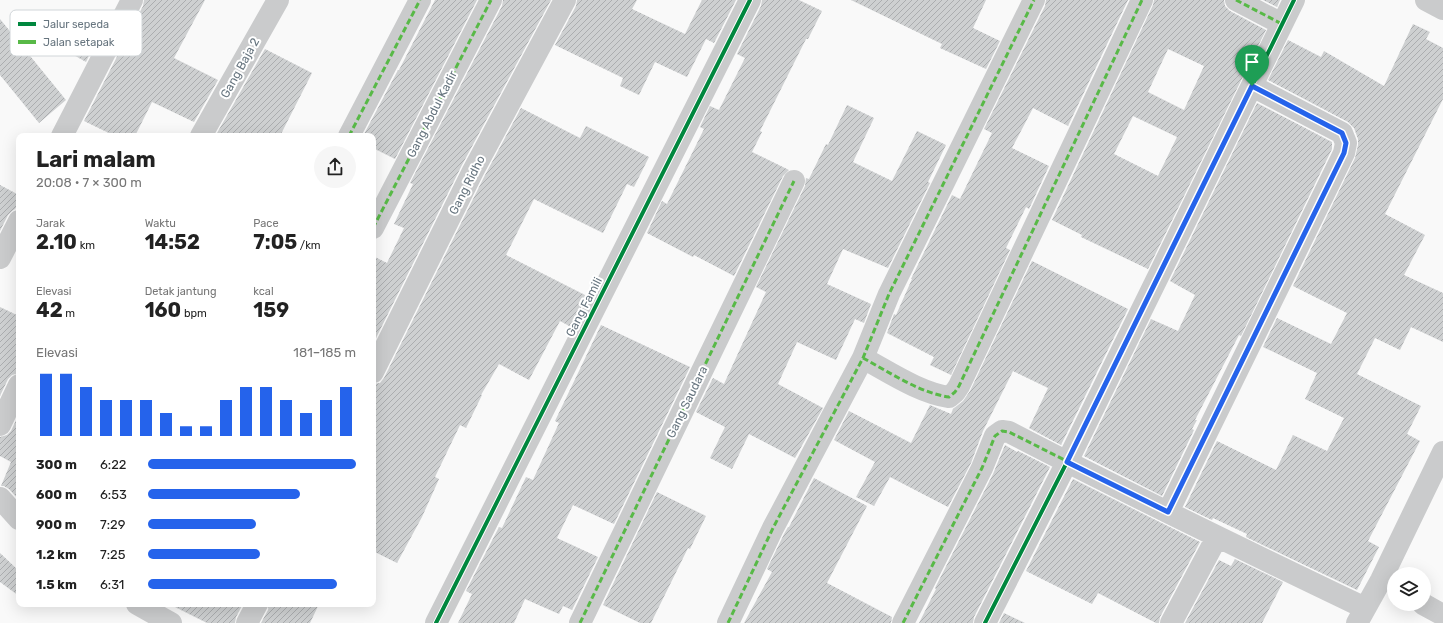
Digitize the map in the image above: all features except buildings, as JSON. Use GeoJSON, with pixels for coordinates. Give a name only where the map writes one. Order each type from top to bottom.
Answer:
{"type":"FeatureCollection","features":[{"type":"Feature","properties":{"kind":"street"},"geometry":{"type":"LineString","coordinates":[[127,10],[132,0]]}},
{"type":"Feature","properties":{"kind":"street","name":"Gang Baja 2"},"geometry":{"type":"LineString","coordinates":[[203,133],[278,0]]}},
{"type":"Feature","properties":{"kind":"street"},"geometry":{"type":"LineString","coordinates":[[351,133],[420,0]]}},
{"type":"Feature","properties":{"kind":"street","name":"Gang Abdul Kadir"},"geometry":{"type":"LineString","coordinates":[[376,222],[490,0]]}},
{"type":"Feature","properties":{"kind":"street","name":"Gang Ridho"},"geometry":{"type":"LineString","coordinates":[[376,366],[473,171],[565,0]]}},
{"type":"Feature","properties":{"kind":"street","name":"Gang Famili"},"geometry":{"type":"LineString","coordinates":[[436,623],[750,0]]}},
{"type":"Feature","properties":{"kind":"street"},"geometry":{"type":"LineString","coordinates":[[728,623],[773,528],[863,358],[888,294],[1034,0]]}},
{"type":"Feature","properties":{"kind":"street"},"geometry":{"type":"LineString","coordinates":[[863,358],[923,390],[949,397],[955,392],[1142,0]]}},
{"type":"Feature","properties":{"kind":"street"},"geometry":{"type":"LineString","coordinates":[[1236,0],[1282,24]]}},
{"type":"Feature","properties":{"kind":"street"},"geometry":{"type":"LineString","coordinates":[[985,623],[1067,462],[1294,0]]}},
{"type":"Feature","properties":{"kind":"street"},"geometry":{"type":"LineString","coordinates":[[1426,0],[1443,9]]}},
{"type":"Feature","properties":{"kind":"street"},"geometry":{"type":"LineString","coordinates":[[64,133],[103,56]]}},
{"type":"Feature","properties":{"kind":"street"},"geometry":{"type":"LineString","coordinates":[[1168,512],[1344,153],[1346,143],[1342,133],[1252,86]]}},
{"type":"Feature","properties":{"kind":"street","name":"Gang Saudara"},"geometry":{"type":"LineString","coordinates":[[580,623],[794,181]]}},
{"type":"Feature","properties":{"kind":"street"},"geometry":{"type":"LineString","coordinates":[[0,258],[16,227]]}},
{"type":"Feature","properties":{"kind":"street"},"geometry":{"type":"LineString","coordinates":[[0,425],[16,391]]}},
{"type":"Feature","properties":{"kind":"street"},"geometry":{"type":"LineString","coordinates":[[903,623],[982,468],[995,436],[1002,431],[1009,432],[1217,537],[1361,615],[1387,584]]}},
{"type":"Feature","properties":{"kind":"street"},"geometry":{"type":"LineString","coordinates":[[1395,567],[1443,452]]}},
{"type":"Feature","properties":{"kind":"street"},"geometry":{"type":"LineString","coordinates":[[0,498],[16,516]]}},
{"type":"Feature","properties":{"kind":"street"},"geometry":{"type":"LineString","coordinates":[[1171,623],[1217,537]]}},
{"type":"Feature","properties":{"kind":"street"},"geometry":{"type":"LineString","coordinates":[[142,607],[171,623]]}},
{"type":"Feature","properties":{"kind":"street"},"geometry":{"type":"LineString","coordinates":[[247,623],[255,607]]}},
{"type":"Feature","properties":{"kind":"street"},"geometry":{"type":"LineString","coordinates":[[1431,608],[1443,615]]}},
{"type":"Feature","properties":{"kind":"marked path"},"geometry":{"type":"LineString","coordinates":[[351,133],[420,0]]}},
{"type":"Feature","properties":{"kind":"marked path"},"geometry":{"type":"LineString","coordinates":[[376,222],[491,0]]}},
{"type":"Feature","properties":{"kind":"marked path"},"geometry":{"type":"LineString","coordinates":[[728,623],[773,528],[863,358],[889,294],[1034,0]]}},
{"type":"Feature","properties":{"kind":"marked path"},"geometry":{"type":"LineString","coordinates":[[863,358],[916,387],[938,395],[949,397],[955,392],[1142,0]]}},
{"type":"Feature","properties":{"kind":"marked path"},"geometry":{"type":"LineString","coordinates":[[1236,0],[1282,24]]}},
{"type":"Feature","properties":{"kind":"marked path"},"geometry":{"type":"LineString","coordinates":[[580,623],[794,181]]}},
{"type":"Feature","properties":{"kind":"marked path"},"geometry":{"type":"LineString","coordinates":[[903,623],[982,468],[995,436],[1002,431],[1009,432],[1168,512]]}},
{"type":"Feature","properties":{"kind":"cycle path"},"geometry":{"type":"LineString","coordinates":[[436,623],[750,0]]}},
{"type":"Feature","properties":{"kind":"cycle path"},"geometry":{"type":"LineString","coordinates":[[985,623],[1067,462],[1294,0]]}},
{"type":"Feature","properties":{"kind":"route"},"geometry":{"type":"LineString","coordinates":[[1252,86],[1342,133],[1346,143],[1344,153],[1168,512],[1067,462],[1252,86]]}}]}
